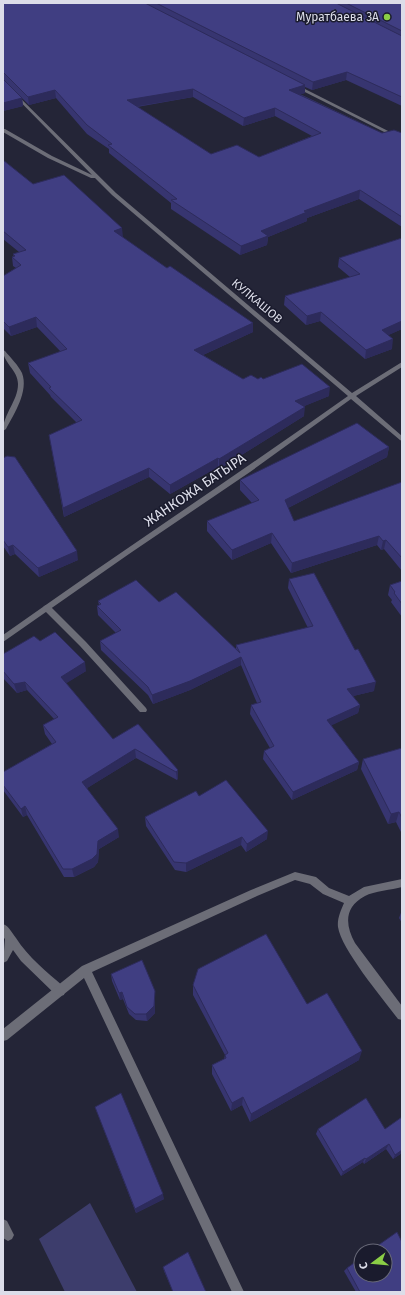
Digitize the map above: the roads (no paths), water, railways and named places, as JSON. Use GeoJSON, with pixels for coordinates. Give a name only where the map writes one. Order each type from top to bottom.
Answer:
{"type":"FeatureCollection","features":[{"type":"Feature","properties":{"kind":"street","name":"КУЛКАШОВ"},"geometry":{"type":"LineString","coordinates":[[3,82],[66,144],[98,179],[402,439]]}},
{"type":"Feature","properties":{"kind":"street"},"geometry":{"type":"LineString","coordinates":[[290,83],[402,140]]}},
{"type":"Feature","properties":{"kind":"street","name":"КУЛКАШОВ"},"geometry":{"type":"LineString","coordinates":[[3,130],[50,157],[98,179]]}},
{"type":"Feature","properties":{"kind":"street"},"geometry":{"type":"LineString","coordinates":[[3,352],[16,368],[21,382],[13,409],[3,429]]}},
{"type":"Feature","properties":{"kind":"street","name":"ЖАНКОЖА БАТЫРА"},"geometry":{"type":"LineString","coordinates":[[3,639],[126,552],[248,470],[352,396],[402,364]]}},
{"type":"Feature","properties":{"kind":"street"},"geometry":{"type":"LineString","coordinates":[[47,608],[83,644],[143,710]]}},
{"type":"Feature","properties":{"kind":"street"},"geometry":{"type":"LineString","coordinates":[[3,1036],[86,970],[254,893],[295,876],[313,880],[326,891],[350,901]]}},
{"type":"Feature","properties":{"kind":"street"},"geometry":{"type":"LineString","coordinates":[[402,882],[364,891],[350,901],[343,917],[344,929],[354,950],[402,1015]]}},
{"type":"Feature","properties":{"kind":"street"},"geometry":{"type":"LineString","coordinates":[[3,929],[25,958],[60,991]]}},
{"type":"Feature","properties":{"kind":"street"},"geometry":{"type":"LineString","coordinates":[[3,958],[8,951],[10,938]]}},
{"type":"Feature","properties":{"kind":"street"},"geometry":{"type":"LineString","coordinates":[[86,970],[238,1292]]}},
{"type":"Feature","properties":{"kind":"place","name":"Муратбаева 3А"},"geometry":{"type":"Point","coordinates":[387,17]}}]}
